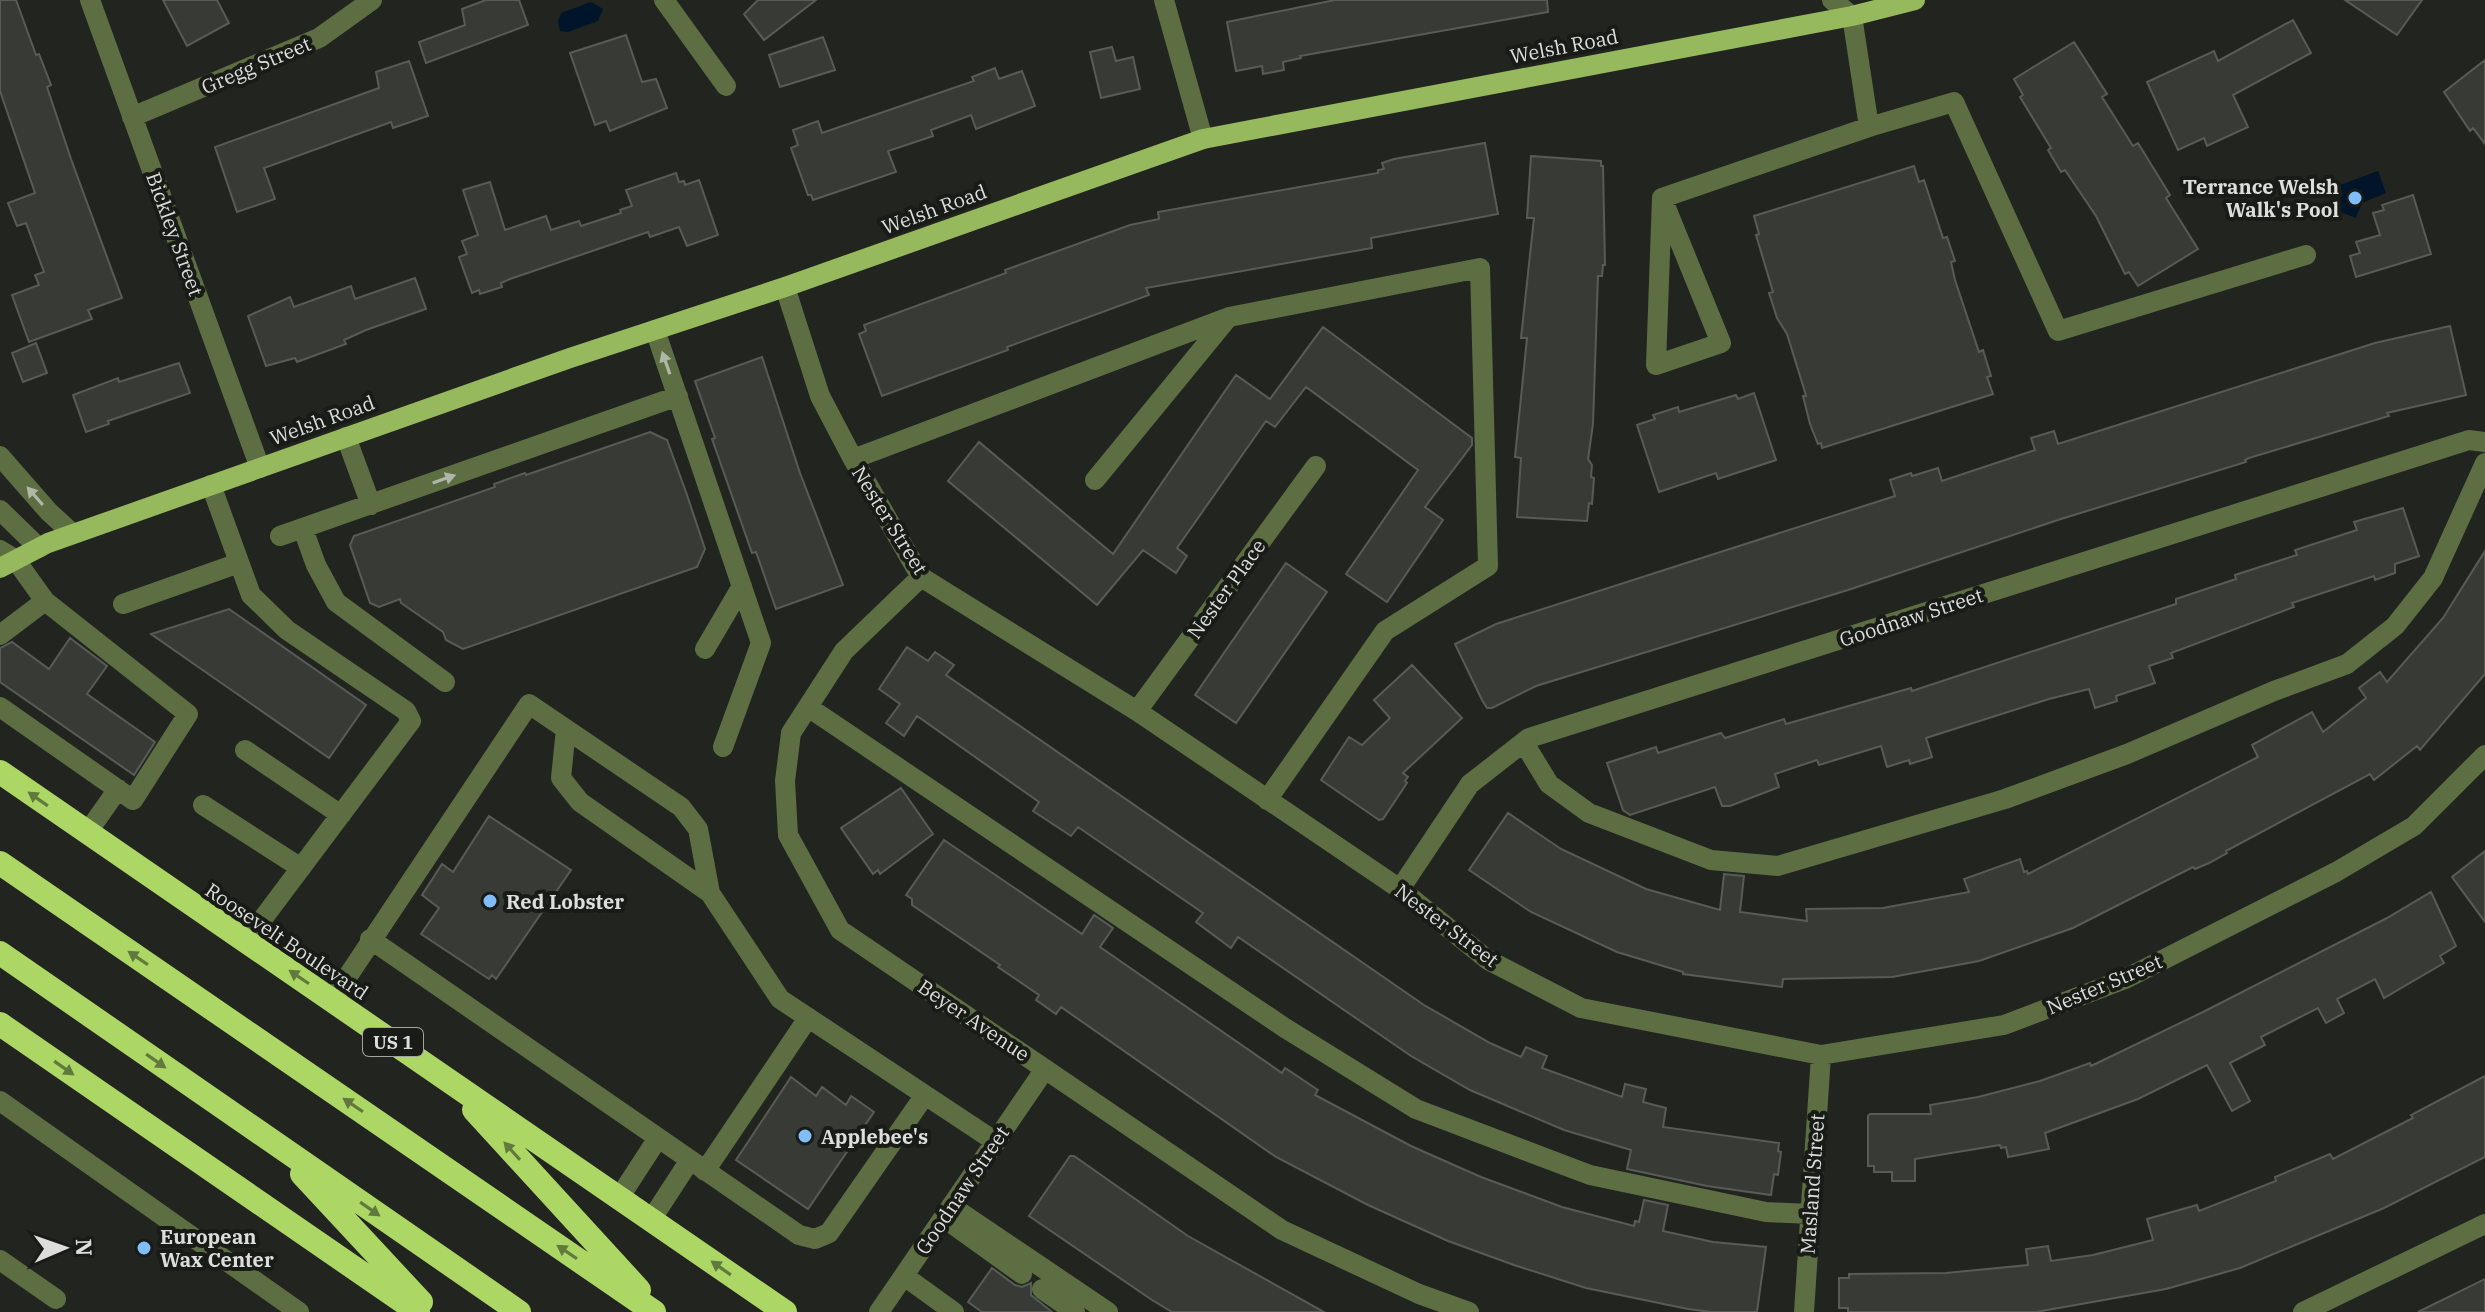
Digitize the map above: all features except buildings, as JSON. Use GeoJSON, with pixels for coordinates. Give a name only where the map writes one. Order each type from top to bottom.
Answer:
{"type":"FeatureCollection","features":[{"type":"Feature","properties":{"kind":"highway","name":"Roosevelt Boulevard"},"geometry":{"type":"LineString","coordinates":[[0,772],[785,1312]]}},
{"type":"Feature","properties":{"kind":"highway"},"geometry":{"type":"LineString","coordinates":[[0,863],[657,1312]]}},
{"type":"Feature","properties":{"kind":"highway"},"geometry":{"type":"LineString","coordinates":[[0,953],[519,1312]]}},
{"type":"Feature","properties":{"kind":"highway"},"geometry":{"type":"LineString","coordinates":[[1,1027],[418,1312]]}},
{"type":"Feature","properties":{"kind":"highway"},"geometry":{"type":"LineString","coordinates":[[445,1078],[657,1312]]}},
{"type":"Feature","properties":{"kind":"highway"},"geometry":{"type":"LineString","coordinates":[[270,1140],[430,1312]]}},
{"type":"Feature","properties":{"kind":"main road","name":"Welsh Road"},"geometry":{"type":"LineString","coordinates":[[5,559],[1203,139],[1852,16],[1915,0]]}},
{"type":"Feature","properties":{"kind":"street","name":"Bickley Street"},"geometry":{"type":"LineString","coordinates":[[90,0],[260,468]]}},
{"type":"Feature","properties":{"kind":"street","name":"Gregg Street"},"geometry":{"type":"LineString","coordinates":[[132,117],[319,38],[372,0]]}},
{"type":"Feature","properties":{"kind":"street"},"geometry":{"type":"LineString","coordinates":[[664,0],[726,86]]}},
{"type":"Feature","properties":{"kind":"street"},"geometry":{"type":"LineString","coordinates":[[1164,0],[1203,139]]}},
{"type":"Feature","properties":{"kind":"street"},"geometry":{"type":"LineString","coordinates":[[1832,0],[1852,16],[1869,127]]}},
{"type":"Feature","properties":{"kind":"street"},"geometry":{"type":"LineString","coordinates":[[1662,198],[1869,127],[1954,102],[2058,331],[2306,255]]}},
{"type":"Feature","properties":{"kind":"street"},"geometry":{"type":"LineString","coordinates":[[1662,198],[1721,343],[1656,365],[1659,274],[1662,198]]}},
{"type":"Feature","properties":{"kind":"street"},"geometry":{"type":"LineString","coordinates":[[853,459],[1229,317],[1480,268],[1488,566],[1385,631],[1267,800]]}},
{"type":"Feature","properties":{"kind":"street","name":"Nester Street"},"geometry":{"type":"LineString","coordinates":[[785,287],[820,396],[921,577],[1137,711],[1400,889],[1488,960],[1581,1008],[1821,1055],[2004,1025],[2125,979],[2336,872],[2414,826],[2485,755]]}},
{"type":"Feature","properties":{"kind":"street"},"geometry":{"type":"LineString","coordinates":[[1095,480],[1229,317]]}},
{"type":"Feature","properties":{"kind":"street"},"geometry":{"type":"LineString","coordinates":[[655,330],[761,643],[723,747]]}},
{"type":"Feature","properties":{"kind":"street"},"geometry":{"type":"LineString","coordinates":[[280,536],[678,396]]}},
{"type":"Feature","properties":{"kind":"street"},"geometry":{"type":"LineString","coordinates":[[346,437],[371,505]]}},
{"type":"Feature","properties":{"kind":"street","name":"Goodnaw Street"},"geometry":{"type":"LineString","coordinates":[[1400,889],[1470,784],[1529,738],[2469,440],[2485,442]]}},
{"type":"Feature","properties":{"kind":"street"},"geometry":{"type":"LineString","coordinates":[[0,456],[49,512],[73,534]]}},
{"type":"Feature","properties":{"kind":"street"},"geometry":{"type":"LineString","coordinates":[[1524,743],[1549,784],[1589,813],[1711,860],[1778,866],[2005,799],[2127,754],[2274,691],[2347,664],[2395,626],[2433,578],[2485,463]]}},
{"type":"Feature","properties":{"kind":"street","name":"Nester Place"},"geometry":{"type":"LineString","coordinates":[[1137,711],[1316,466]]}},
{"type":"Feature","properties":{"kind":"street"},"geometry":{"type":"LineString","coordinates":[[211,485],[251,595],[287,630],[406,711],[411,721],[246,941]]}},
{"type":"Feature","properties":{"kind":"street"},"geometry":{"type":"LineString","coordinates":[[0,510],[39,548]]}},
{"type":"Feature","properties":{"kind":"street"},"geometry":{"type":"LineString","coordinates":[[303,529],[316,565],[336,602],[445,682]]}},
{"type":"Feature","properties":{"kind":"street"},"geometry":{"type":"LineString","coordinates":[[0,707],[133,800],[188,714],[45,601],[5,559]]}},
{"type":"Feature","properties":{"kind":"street"},"geometry":{"type":"LineString","coordinates":[[123,604],[239,563]]}},
{"type":"Feature","properties":{"kind":"street","name":"Beyer Avenue"},"geometry":{"type":"LineString","coordinates":[[921,577],[844,651],[791,733],[785,781],[788,835],[840,930],[1282,1230],[1419,1294],[1469,1312]]}},
{"type":"Feature","properties":{"kind":"street"},"geometry":{"type":"LineString","coordinates":[[705,649],[742,586]]}},
{"type":"Feature","properties":{"kind":"street"},"geometry":{"type":"LineString","coordinates":[[0,635],[45,601]]}},
{"type":"Feature","properties":{"kind":"street"},"geometry":{"type":"LineString","coordinates":[[332,1000],[529,704],[681,807],[698,829],[710,893]]}},
{"type":"Feature","properties":{"kind":"street"},"geometry":{"type":"LineString","coordinates":[[808,707],[1285,1028],[1416,1109],[1590,1175],[1766,1212],[1810,1214]]}},
{"type":"Feature","properties":{"kind":"street"},"geometry":{"type":"LineString","coordinates":[[566,729],[561,778],[580,802],[710,893],[780,999],[996,1142]]}},
{"type":"Feature","properties":{"kind":"street"},"geometry":{"type":"LineString","coordinates":[[245,750],[341,815]]}},
{"type":"Feature","properties":{"kind":"street"},"geometry":{"type":"LineString","coordinates":[[87,833],[118,789]]}},
{"type":"Feature","properties":{"kind":"street"},"geometry":{"type":"LineString","coordinates":[[203,805],[301,868]]}},
{"type":"Feature","properties":{"kind":"street"},"geometry":{"type":"LineString","coordinates":[[370,939],[799,1235],[815,1239],[829,1233],[925,1095]]}},
{"type":"Feature","properties":{"kind":"street"},"geometry":{"type":"LineString","coordinates":[[651,1220],[698,1165],[808,1018]]}},
{"type":"Feature","properties":{"kind":"street","name":"Masland Street"},"geometry":{"type":"LineString","coordinates":[[1804,1312],[1821,1055]]}},
{"type":"Feature","properties":{"kind":"street","name":"Goodnaw Street"},"geometry":{"type":"LineString","coordinates":[[879,1312],[1045,1069]]}},
{"type":"Feature","properties":{"kind":"street"},"geometry":{"type":"LineString","coordinates":[[0,1101],[299,1312]]}},
{"type":"Feature","properties":{"kind":"street"},"geometry":{"type":"LineString","coordinates":[[619,1198],[658,1138]]}},
{"type":"Feature","properties":{"kind":"street"},"geometry":{"type":"LineString","coordinates":[[948,1212],[1022,1274]]}},
{"type":"Feature","properties":{"kind":"street"},"geometry":{"type":"LineString","coordinates":[[948,1212],[1108,1312]]}},
{"type":"Feature","properties":{"kind":"street"},"geometry":{"type":"LineString","coordinates":[[2303,1312],[2485,1224]]}},
{"type":"Feature","properties":{"kind":"street"},"geometry":{"type":"LineString","coordinates":[[0,1260],[56,1299]]}},
{"type":"Feature","properties":{"kind":"street"},"geometry":{"type":"LineString","coordinates":[[904,1276],[954,1312]]}},
{"type":"Feature","properties":{"kind":"street"},"geometry":{"type":"LineString","coordinates":[[1042,1289],[1075,1312]]}},
{"type":"Feature","properties":{"kind":"water"},"geometry":{"type":"Polygon","coordinates":[[[591,2],[603,9],[598,21],[568,32],[560,31],[558,22],[561,13],[591,2]]]}},
{"type":"Feature","properties":{"kind":"water","name":"Terrance Welsh Walk's Pool"},"geometry":{"type":"Polygon","coordinates":[[[2378,171],[2386,193],[2362,203],[2356,218],[2333,209],[2340,185],[2378,171]]]}},
{"type":"Feature","properties":{"kind":"place","name":"Terrance Welsh Walk's Pool"},"geometry":{"type":"Point","coordinates":[2355,198]}},
{"type":"Feature","properties":{"kind":"place","name":"Red Lobster"},"geometry":{"type":"Point","coordinates":[490,901]}},
{"type":"Feature","properties":{"kind":"place","name":"Applebee's"},"geometry":{"type":"Point","coordinates":[805,1136]}},
{"type":"Feature","properties":{"kind":"place","name":"European Wax Center"},"geometry":{"type":"Point","coordinates":[144,1248]}}]}
